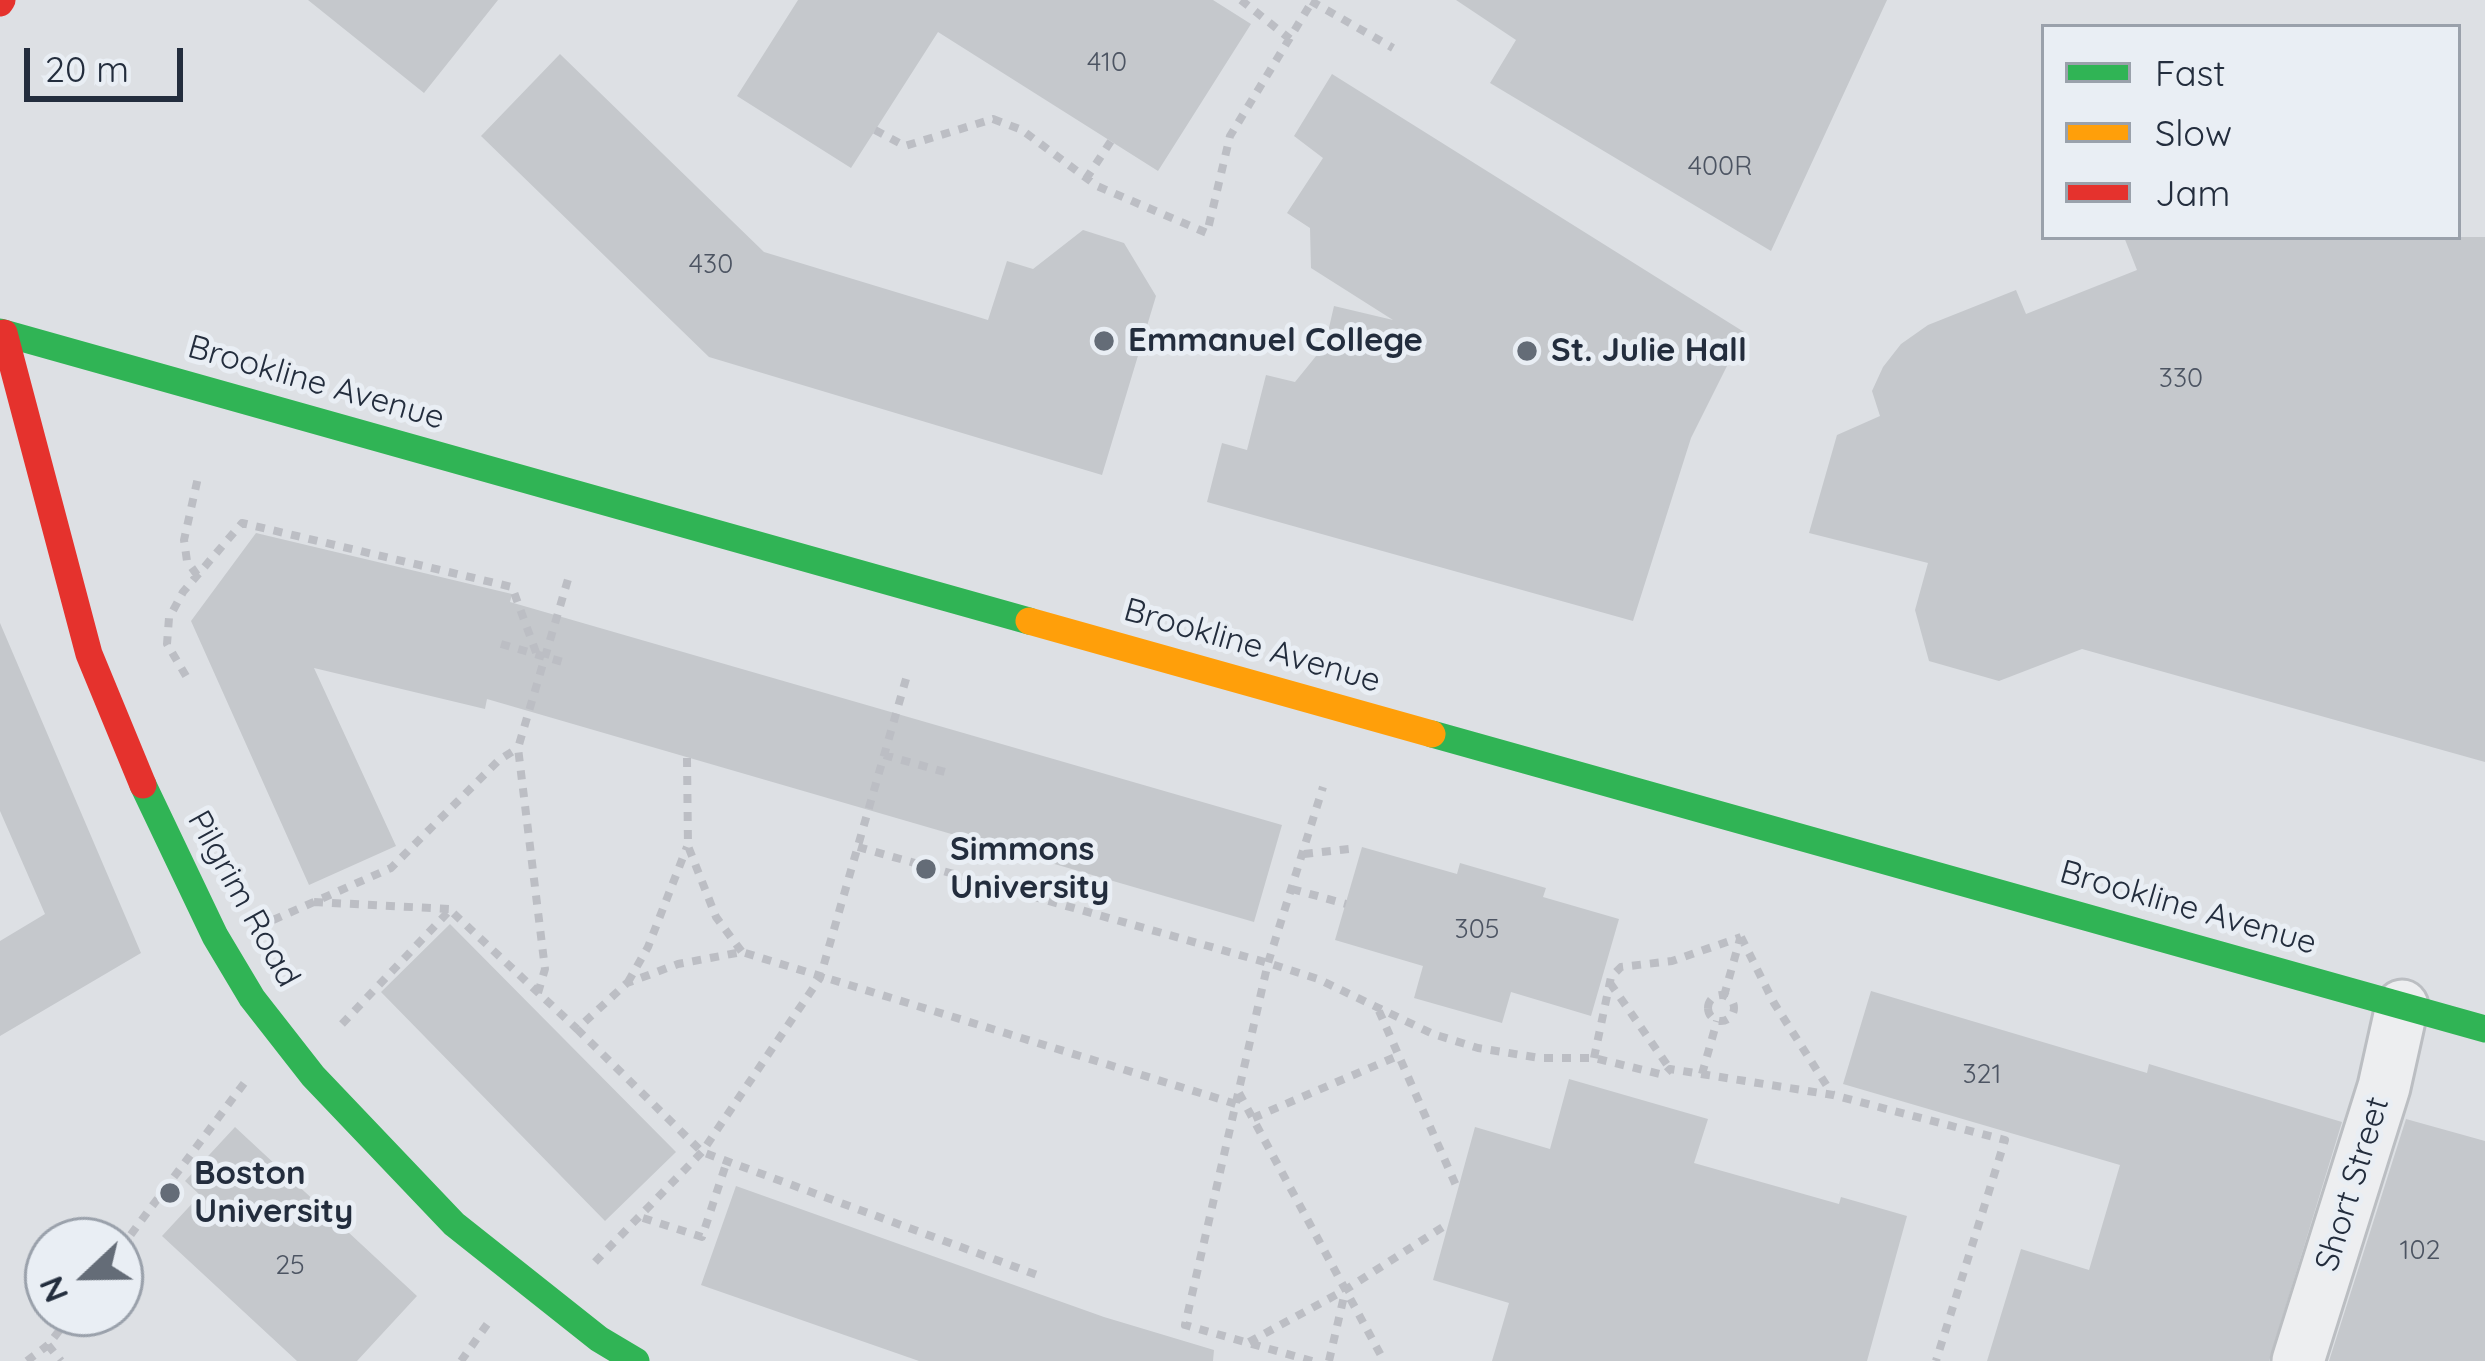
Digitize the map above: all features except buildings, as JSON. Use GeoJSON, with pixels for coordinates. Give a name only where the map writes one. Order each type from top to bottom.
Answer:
{"type":"FeatureCollection","features":[{"type":"Feature","properties":{"kind":"main road","name":"Brookline Avenue"},"geometry":{"type":"LineString","coordinates":[[2,332],[2485,1029]]}},
{"type":"Feature","properties":{"kind":"main road","name":"Pilgrim Road"},"geometry":{"type":"LineString","coordinates":[[2,332],[88,654],[161,828],[243,982],[313,1076],[454,1224],[599,1339],[636,1361]]}},
{"type":"Feature","properties":{"kind":"street","name":"Short Street"},"geometry":{"type":"LineString","coordinates":[[2298,1361],[2384,1087],[2402,1006]]}},
{"type":"Feature","properties":{"kind":"path"},"geometry":{"type":"LineString","coordinates":[[1241,0],[1290,38]]}},
{"type":"Feature","properties":{"kind":"path"},"geometry":{"type":"LineString","coordinates":[[875,130],[905,146],[993,119],[1022,130],[1086,179],[1207,233],[1230,136],[1312,1],[1393,48]]}},
{"type":"Feature","properties":{"kind":"path"},"geometry":{"type":"LineString","coordinates":[[1086,179],[1111,141]]}},
{"type":"Feature","properties":{"kind":"path"},"geometry":{"type":"LineString","coordinates":[[197,575],[187,560],[184,540],[199,473]]}},
{"type":"Feature","properties":{"kind":"path"},"geometry":{"type":"LineString","coordinates":[[186,676],[167,644],[169,618],[197,575],[242,524],[512,587],[542,656]]}},
{"type":"Feature","properties":{"kind":"path"},"geometry":{"type":"LineString","coordinates":[[538,993],[545,969],[518,748],[569,576]]}},
{"type":"Feature","properties":{"kind":"path"},"geometry":{"type":"LineString","coordinates":[[501,644],[563,662]]}},
{"type":"Feature","properties":{"kind":"path"},"geometry":{"type":"LineString","coordinates":[[593,1264],[702,1152],[820,978],[908,672]]}},
{"type":"Feature","properties":{"kind":"path"},"geometry":{"type":"LineString","coordinates":[[255,929],[391,868],[499,760],[518,748]]}},
{"type":"Feature","properties":{"kind":"path"},"geometry":{"type":"LineString","coordinates":[[884,755],[952,774]]}},
{"type":"Feature","properties":{"kind":"path"},"geometry":{"type":"LineString","coordinates":[[688,758],[688,846],[716,917],[742,952]]}},
{"type":"Feature","properties":{"kind":"path"},"geometry":{"type":"LineString","coordinates":[[1312,1361],[1185,1325],[1268,963],[1323,787]]}},
{"type":"Feature","properties":{"kind":"path"},"geometry":{"type":"LineString","coordinates":[[577,1029],[627,983],[648,947],[688,846]]}},
{"type":"Feature","properties":{"kind":"path"},"geometry":{"type":"LineString","coordinates":[[858,847],[1318,979],[1433,1034],[1478,1048],[1540,1058],[1594,1058],[1664,1075],[1670,1069]]}},
{"type":"Feature","properties":{"kind":"path"},"geometry":{"type":"LineString","coordinates":[[1303,855],[1357,848]]}},
{"type":"Feature","properties":{"kind":"path"},"geometry":{"type":"LineString","coordinates":[[1292,889],[1346,904]]}},
{"type":"Feature","properties":{"kind":"path"},"geometry":{"type":"LineString","coordinates":[[311,902],[450,910],[702,1152],[1040,1276]]}},
{"type":"Feature","properties":{"kind":"path"},"geometry":{"type":"LineString","coordinates":[[328,1039],[450,910]]}},
{"type":"Feature","properties":{"kind":"path"},"geometry":{"type":"LineString","coordinates":[[1594,1058],[1610,982],[1621,967],[1672,961],[1741,938]]}},
{"type":"Feature","properties":{"kind":"path"},"geometry":{"type":"LineString","coordinates":[[1724,995],[1741,938]]}},
{"type":"Feature","properties":{"kind":"path"},"geometry":{"type":"LineString","coordinates":[[1741,938],[1774,1003],[1833,1095]]}},
{"type":"Feature","properties":{"kind":"path"},"geometry":{"type":"LineString","coordinates":[[627,983],[679,964],[742,952],[1236,1104]]}},
{"type":"Feature","properties":{"kind":"path"},"geometry":{"type":"LineString","coordinates":[[1610,982],[1670,1069],[1833,1095],[2005,1140],[1936,1361]]}},
{"type":"Feature","properties":{"kind":"path"},"geometry":{"type":"LineString","coordinates":[[1724,995],[1732,1001],[1733,1015],[1717,1021],[1708,1013],[1708,1004],[1724,995]]}},
{"type":"Feature","properties":{"kind":"path"},"geometry":{"type":"LineString","coordinates":[[1378,1009],[1458,1190]]}},
{"type":"Feature","properties":{"kind":"path"},"geometry":{"type":"LineString","coordinates":[[1702,1074],[1717,1021]]}},
{"type":"Feature","properties":{"kind":"path"},"geometry":{"type":"LineString","coordinates":[[1253,1118],[1400,1054]]}},
{"type":"Feature","properties":{"kind":"path"},"geometry":{"type":"LineString","coordinates":[[144,1218],[254,1069]]}},
{"type":"Feature","properties":{"kind":"path"},"geometry":{"type":"LineString","coordinates":[[1239,1092],[1384,1361]]}},
{"type":"Feature","properties":{"kind":"path"},"geometry":{"type":"LineString","coordinates":[[642,1218],[702,1237],[727,1161]]}},
{"type":"Feature","properties":{"kind":"path"},"geometry":{"type":"LineString","coordinates":[[1248,1343],[1346,1290],[1449,1223]]}},
{"type":"Feature","properties":{"kind":"path"},"geometry":{"type":"LineString","coordinates":[[1329,1361],[1346,1290]]}},
{"type":"Feature","properties":{"kind":"path"},"geometry":{"type":"LineString","coordinates":[[461,1361],[494,1315]]}},
{"type":"Feature","properties":{"kind":"path"},"geometry":{"type":"LineString","coordinates":[[27,1361],[56,1337]]}},
{"type":"Feature","properties":{"kind":"path"},"geometry":{"type":"LineString","coordinates":[[49,1346],[61,1361]]}},
{"type":"Feature","properties":{"kind":"traffic: fast"},"geometry":{"type":"LineString","coordinates":[[0,332],[1029,621]]}},
{"type":"Feature","properties":{"kind":"traffic: fast"},"geometry":{"type":"LineString","coordinates":[[1432,734],[2485,1029]]}},
{"type":"Feature","properties":{"kind":"traffic: fast"},"geometry":{"type":"LineString","coordinates":[[143,785],[215,936],[252,998],[313,1076],[454,1224],[599,1339],[636,1361]]}},
{"type":"Feature","properties":{"kind":"traffic: slow"},"geometry":{"type":"LineString","coordinates":[[1029,621],[1432,734]]}},
{"type":"Feature","properties":{"kind":"traffic: jam"},"geometry":{"type":"LineString","coordinates":[[4,333],[89,654],[143,785]]}},
{"type":"Feature","properties":{"kind":"place","name":"Emmanuel College"},"geometry":{"type":"Point","coordinates":[1104,341]}},
{"type":"Feature","properties":{"kind":"place","name":"St. Julie Hall"},"geometry":{"type":"Point","coordinates":[1527,351]}},
{"type":"Feature","properties":{"kind":"place","name":"Simmons University"},"geometry":{"type":"Point","coordinates":[926,869]}},
{"type":"Feature","properties":{"kind":"place","name":"Boston University"},"geometry":{"type":"Point","coordinates":[170,1193]}}]}
